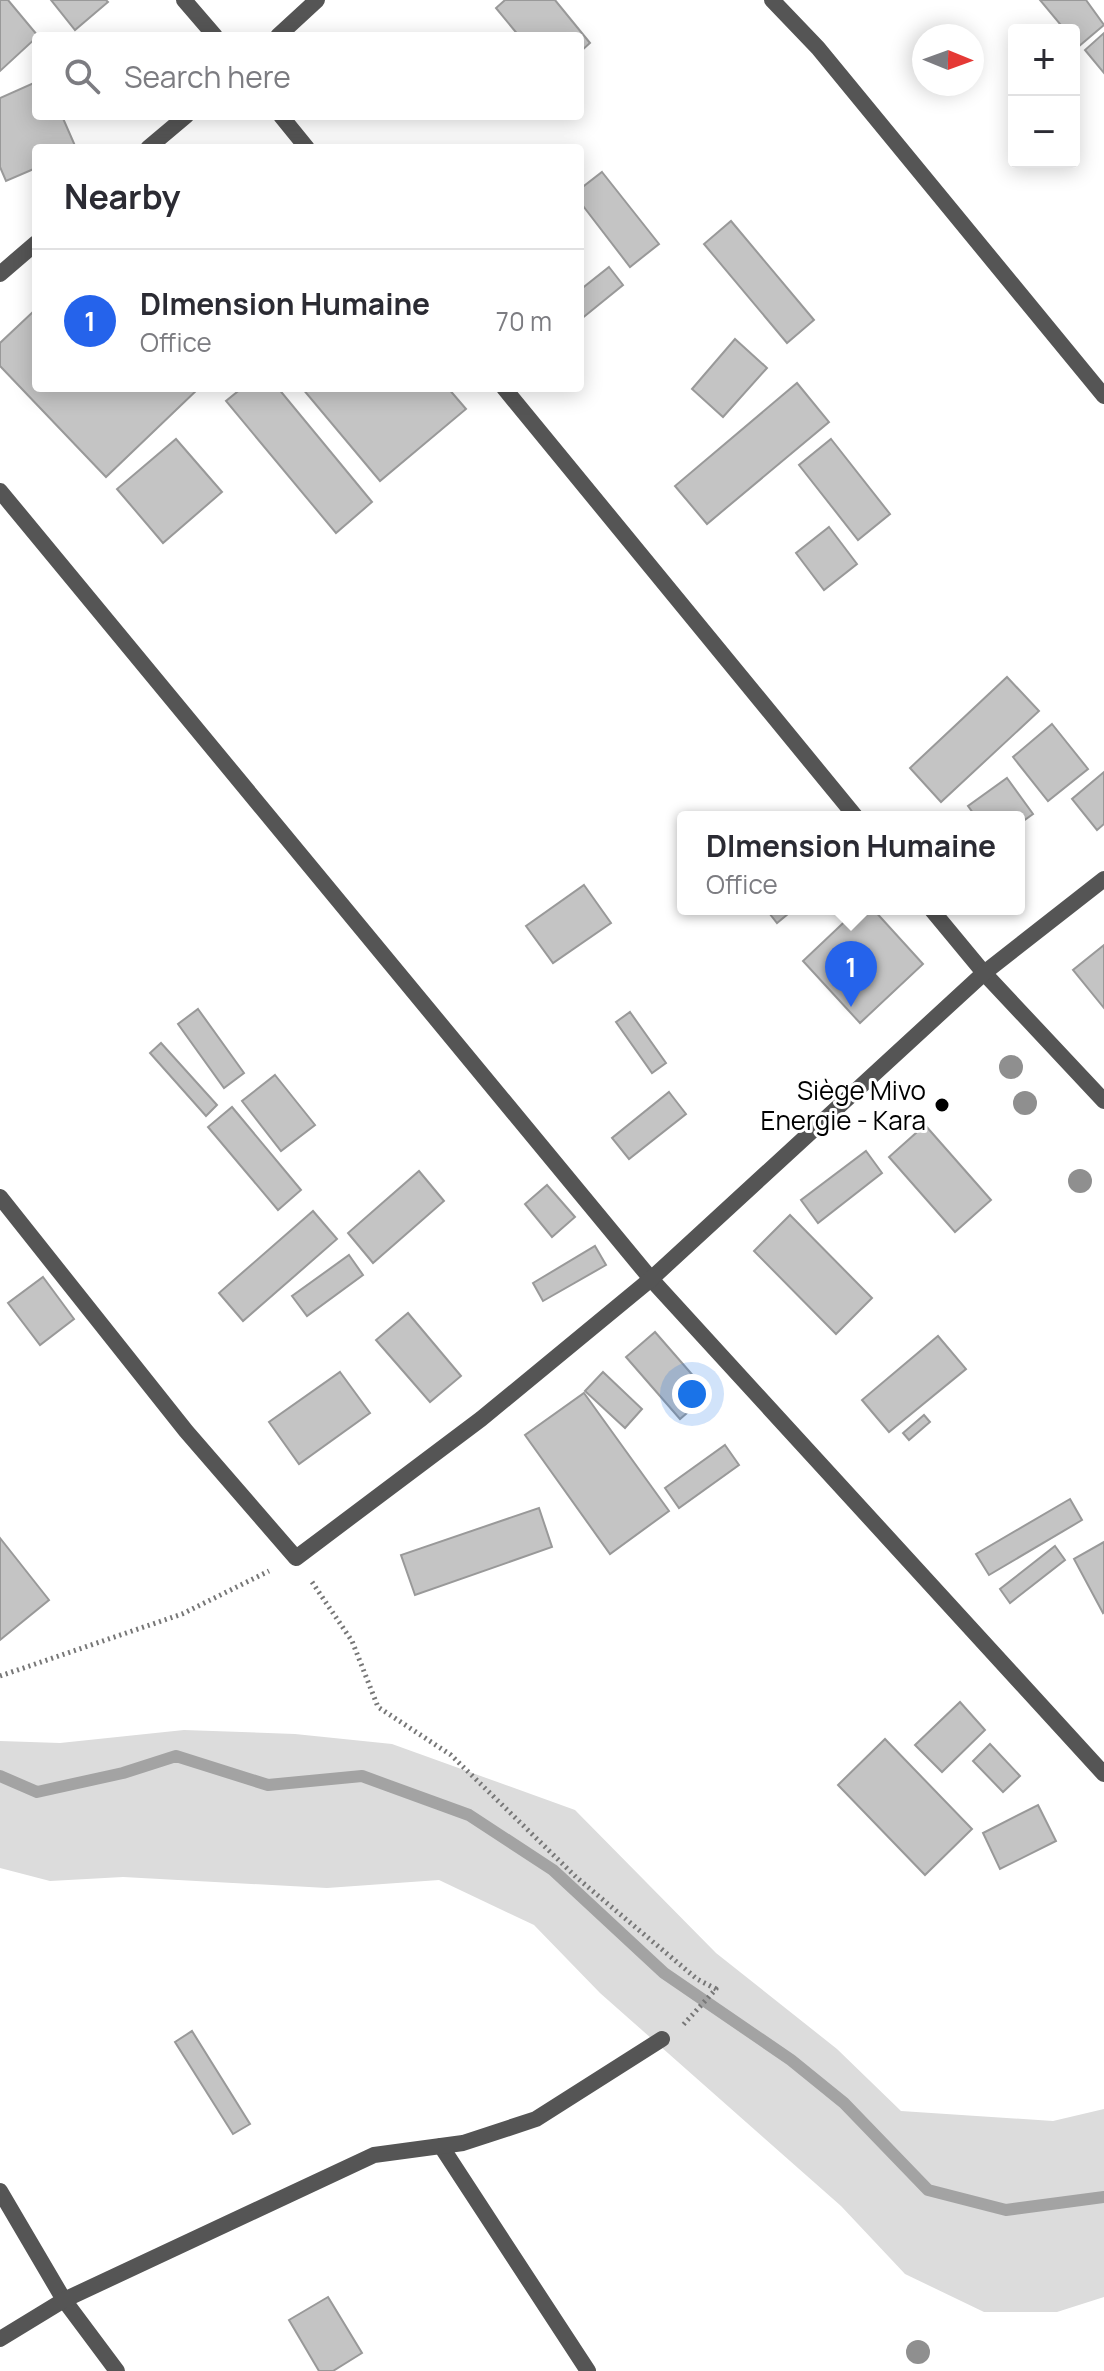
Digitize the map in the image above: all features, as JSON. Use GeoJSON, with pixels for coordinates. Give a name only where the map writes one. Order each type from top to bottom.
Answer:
{"type":"FeatureCollection","features":[{"type":"Feature","properties":{"kind":"street"},"geometry":{"type":"LineString","coordinates":[[184,0],[212,32]]}},
{"type":"Feature","properties":{"kind":"street"},"geometry":{"type":"LineString","coordinates":[[282,32],[317,0]]}},
{"type":"Feature","properties":{"kind":"street"},"geometry":{"type":"LineString","coordinates":[[772,0],[818,48],[1104,396]]}},
{"type":"Feature","properties":{"kind":"street"},"geometry":{"type":"LineString","coordinates":[[153,144],[181,120]]}},
{"type":"Feature","properties":{"kind":"street"},"geometry":{"type":"LineString","coordinates":[[284,120],[304,144]]}},
{"type":"Feature","properties":{"kind":"street"},"geometry":{"type":"LineString","coordinates":[[0,274],[32,246]]}},
{"type":"Feature","properties":{"kind":"street"},"geometry":{"type":"LineString","coordinates":[[507,392],[851,811]]}},
{"type":"Feature","properties":{"kind":"street"},"geometry":{"type":"LineString","coordinates":[[0,491],[651,1279],[1104,1774]]}},
{"type":"Feature","properties":{"kind":"street"},"geometry":{"type":"LineString","coordinates":[[0,1197],[186,1431],[296,1558],[481,1419],[651,1279],[984,973],[1104,879]]}},
{"type":"Feature","properties":{"kind":"street"},"geometry":{"type":"LineString","coordinates":[[936,915],[984,973],[1104,1101]]}},
{"type":"Feature","properties":{"kind":"street"},"geometry":{"type":"LineString","coordinates":[[0,2339],[64,2300],[374,2155],[463,2143],[536,2119],[662,2039]]}},
{"type":"Feature","properties":{"kind":"street"},"geometry":{"type":"LineString","coordinates":[[441,2146],[588,2371]]}},
{"type":"Feature","properties":{"kind":"street"},"geometry":{"type":"LineString","coordinates":[[0,2191],[64,2300],[117,2371]]}},
{"type":"Feature","properties":{"kind":"path"},"geometry":{"type":"LineString","coordinates":[[0,1676],[182,1614],[296,1558],[352,1641],[378,1707],[451,1755],[576,1877],[697,1979],[716,1989],[693,2018],[662,2039]]}},
{"type":"Feature","properties":{"kind":"shaded area"},"geometry":{"type":"Polygon","coordinates":[[[184,1730],[295,1734],[392,1744],[575,1810],[716,1953],[837,2049],[901,2111],[1053,2121],[1104,2109],[1104,2297],[1057,2312],[984,2312],[905,2274],[841,2206],[600,1993],[534,1925],[439,1880],[327,1888],[123,1877],[50,1881],[0,1868],[0,1741],[60,1743],[184,1730]]]}},
{"type":"Feature","properties":{"kind":"building"},"geometry":{"type":"Polygon","coordinates":[[[0,0],[8,0],[35,32],[32,32],[32,42],[0,71],[0,0]]]}},
{"type":"Feature","properties":{"kind":"building"},"geometry":{"type":"Polygon","coordinates":[[[51,0],[106,0],[108,2],[75,30],[51,0]]]}},
{"type":"Feature","properties":{"kind":"building"},"geometry":{"type":"Polygon","coordinates":[[[505,0],[555,0],[581,32],[516,32],[496,8],[505,0]]]}},
{"type":"Feature","properties":{"kind":"building"},"geometry":{"type":"Polygon","coordinates":[[[1040,0],[1086,0],[1104,25],[1080,45],[1080,24],[1060,24],[1040,0]]]}},
{"type":"Feature","properties":{"kind":"building"},"geometry":{"type":"Polygon","coordinates":[[[1104,33],[1104,73],[1085,50],[1104,33]]]}},
{"type":"Feature","properties":{"kind":"building"},"geometry":{"type":"Polygon","coordinates":[[[32,84],[32,120],[64,120],[74,144],[32,144],[32,170],[6,181],[0,167],[0,98],[32,84]]]}},
{"type":"Feature","properties":{"kind":"building"},"geometry":{"type":"Polygon","coordinates":[[[602,172],[659,244],[630,267],[584,207],[584,186],[602,172]]]}},
{"type":"Feature","properties":{"kind":"building"},"geometry":{"type":"Polygon","coordinates":[[[731,221],[814,320],[787,343],[704,244],[731,221]]]}},
{"type":"Feature","properties":{"kind":"building"},"geometry":{"type":"Polygon","coordinates":[[[609,267],[623,285],[584,317],[584,287],[609,267]]]}},
{"type":"Feature","properties":{"kind":"building"},"geometry":{"type":"Polygon","coordinates":[[[32,313],[32,392],[195,392],[106,477],[0,366],[0,343],[32,313]]]}},
{"type":"Feature","properties":{"kind":"building"},"geometry":{"type":"Polygon","coordinates":[[[735,339],[767,368],[723,417],[692,389],[735,339]]]}},
{"type":"Feature","properties":{"kind":"building"},"geometry":{"type":"Polygon","coordinates":[[[797,383],[829,422],[707,524],[675,486],[797,383]]]}},
{"type":"Feature","properties":{"kind":"building"},"geometry":{"type":"Polygon","coordinates":[[[237,392],[281,392],[372,502],[336,533],[226,401],[237,392]]]}},
{"type":"Feature","properties":{"kind":"building"},"geometry":{"type":"Polygon","coordinates":[[[305,392],[451,392],[466,409],[380,481],[305,392]]]}},
{"type":"Feature","properties":{"kind":"building"},"geometry":{"type":"Polygon","coordinates":[[[176,439],[222,492],[163,543],[117,489],[176,439]]]}},
{"type":"Feature","properties":{"kind":"building"},"geometry":{"type":"Polygon","coordinates":[[[831,439],[890,514],[858,540],[799,465],[831,439]]]}},
{"type":"Feature","properties":{"kind":"building"},"geometry":{"type":"Polygon","coordinates":[[[829,527],[857,564],[824,590],[796,553],[829,527]]]}},
{"type":"Feature","properties":{"kind":"building"},"geometry":{"type":"Polygon","coordinates":[[[1007,677],[1039,711],[941,802],[910,768],[1007,677]]]}},
{"type":"Feature","properties":{"kind":"building"},"geometry":{"type":"Polygon","coordinates":[[[1052,724],[1088,769],[1048,801],[1013,757],[1052,724]]]}},
{"type":"Feature","properties":{"kind":"building"},"geometry":{"type":"Polygon","coordinates":[[[1104,772],[1104,824],[1097,830],[1072,799],[1104,772]]]}},
{"type":"Feature","properties":{"kind":"building"},"geometry":{"type":"Polygon","coordinates":[[[1007,778],[1033,814],[1025,820],[1025,811],[972,811],[968,806],[1007,778]]]}},
{"type":"Feature","properties":{"kind":"building"},"geometry":{"type":"Polygon","coordinates":[[[584,885],[611,923],[553,963],[526,926],[584,885]]]}},
{"type":"Feature","properties":{"kind":"building"},"geometry":{"type":"Polygon","coordinates":[[[771,915],[787,915],[777,923],[771,915]]]}},
{"type":"Feature","properties":{"kind":"building"},"geometry":{"type":"Polygon","coordinates":[[[852,915],[878,915],[923,964],[860,1023],[803,961],[852,915]]]}},
{"type":"Feature","properties":{"kind":"building"},"geometry":{"type":"Polygon","coordinates":[[[1104,945],[1104,1008],[1073,970],[1104,945]]]}},
{"type":"Feature","properties":{"kind":"building"},"geometry":{"type":"Polygon","coordinates":[[[198,1009],[244,1073],[224,1088],[178,1024],[198,1009]]]}},
{"type":"Feature","properties":{"kind":"building"},"geometry":{"type":"Polygon","coordinates":[[[630,1012],[666,1063],[652,1073],[616,1022],[630,1012]]]}},
{"type":"Feature","properties":{"kind":"building"},"geometry":{"type":"Polygon","coordinates":[[[161,1043],[217,1105],[206,1116],[150,1053],[161,1043]]]}},
{"type":"Feature","properties":{"kind":"building"},"geometry":{"type":"Polygon","coordinates":[[[275,1075],[315,1125],[281,1151],[242,1101],[275,1075]]]}},
{"type":"Feature","properties":{"kind":"building"},"geometry":{"type":"Polygon","coordinates":[[[669,1092],[686,1114],[629,1159],[612,1138],[669,1092]]]}},
{"type":"Feature","properties":{"kind":"building"},"geometry":{"type":"Polygon","coordinates":[[[232,1107],[301,1190],[278,1210],[208,1127],[232,1107]]]}},
{"type":"Feature","properties":{"kind":"building"},"geometry":{"type":"Polygon","coordinates":[[[925,1125],[991,1200],[955,1232],[889,1157],[925,1125]]]}},
{"type":"Feature","properties":{"kind":"building"},"geometry":{"type":"Polygon","coordinates":[[[866,1151],[882,1173],[818,1223],[801,1200],[866,1151]]]}},
{"type":"Feature","properties":{"kind":"building"},"geometry":{"type":"Polygon","coordinates":[[[419,1171],[444,1201],[373,1263],[348,1233],[419,1171]]]}},
{"type":"Feature","properties":{"kind":"building"},"geometry":{"type":"Polygon","coordinates":[[[547,1185],[575,1217],[552,1237],[525,1204],[547,1185]]]}},
{"type":"Feature","properties":{"kind":"building"},"geometry":{"type":"Polygon","coordinates":[[[313,1211],[337,1239],[243,1321],[219,1293],[313,1211]]]}},
{"type":"Feature","properties":{"kind":"building"},"geometry":{"type":"Polygon","coordinates":[[[790,1215],[872,1298],[836,1334],[754,1251],[790,1215]]]}},
{"type":"Feature","properties":{"kind":"building"},"geometry":{"type":"Polygon","coordinates":[[[595,1246],[606,1265],[543,1301],[533,1283],[595,1246]]]}},
{"type":"Feature","properties":{"kind":"building"},"geometry":{"type":"Polygon","coordinates":[[[349,1255],[363,1275],[307,1316],[292,1296],[349,1255]]]}},
{"type":"Feature","properties":{"kind":"building"},"geometry":{"type":"Polygon","coordinates":[[[43,1277],[74,1319],[40,1345],[8,1303],[43,1277]]]}},
{"type":"Feature","properties":{"kind":"building"},"geometry":{"type":"Polygon","coordinates":[[[408,1313],[461,1376],[430,1402],[376,1340],[408,1313]]]}},
{"type":"Feature","properties":{"kind":"building"},"geometry":{"type":"Polygon","coordinates":[[[655,1332],[709,1394],[680,1419],[626,1357],[655,1332]]]}},
{"type":"Feature","properties":{"kind":"building"},"geometry":{"type":"Polygon","coordinates":[[[938,1336],[966,1369],[889,1432],[862,1400],[938,1336]]]}},
{"type":"Feature","properties":{"kind":"building"},"geometry":{"type":"Polygon","coordinates":[[[340,1372],[370,1413],[299,1464],[269,1422],[340,1372]]]}},
{"type":"Feature","properties":{"kind":"building"},"geometry":{"type":"Polygon","coordinates":[[[603,1372],[642,1409],[625,1428],[585,1391],[603,1372]]]}},
{"type":"Feature","properties":{"kind":"building"},"geometry":{"type":"Polygon","coordinates":[[[584,1393],[669,1511],[610,1554],[525,1435],[584,1393]]]}},
{"type":"Feature","properties":{"kind":"building"},"geometry":{"type":"Polygon","coordinates":[[[924,1415],[930,1422],[909,1440],[903,1433],[924,1415]]]}},
{"type":"Feature","properties":{"kind":"building"},"geometry":{"type":"Polygon","coordinates":[[[725,1445],[739,1465],[679,1508],[665,1488],[725,1445]]]}},
{"type":"Feature","properties":{"kind":"building"},"geometry":{"type":"Polygon","coordinates":[[[1070,1499],[1082,1520],[989,1575],[976,1554],[1070,1499]]]}},
{"type":"Feature","properties":{"kind":"building"},"geometry":{"type":"Polygon","coordinates":[[[539,1508],[552,1547],[415,1595],[401,1555],[539,1508]]]}},
{"type":"Feature","properties":{"kind":"building"},"geometry":{"type":"Polygon","coordinates":[[[0,1538],[49,1600],[0,1640],[0,1538]]]}},
{"type":"Feature","properties":{"kind":"building"},"geometry":{"type":"Polygon","coordinates":[[[1104,1542],[1104,1612],[1103,1613],[1074,1559],[1104,1542]]]}},
{"type":"Feature","properties":{"kind":"building"},"geometry":{"type":"Polygon","coordinates":[[[1055,1546],[1065,1560],[1010,1603],[1000,1589],[1055,1546]]]}},
{"type":"Feature","properties":{"kind":"building"},"geometry":{"type":"Polygon","coordinates":[[[960,1702],[985,1730],[942,1772],[915,1745],[960,1702]]]}},
{"type":"Feature","properties":{"kind":"building"},"geometry":{"type":"Polygon","coordinates":[[[885,1739],[972,1829],[925,1875],[838,1785],[885,1739]]]}},
{"type":"Feature","properties":{"kind":"building"},"geometry":{"type":"Polygon","coordinates":[[[990,1744],[1020,1776],[1003,1792],[973,1761],[990,1744]]]}},
{"type":"Feature","properties":{"kind":"building"},"geometry":{"type":"Polygon","coordinates":[[[1038,1805],[1056,1841],[1000,1869],[983,1833],[1038,1805]]]}},
{"type":"Feature","properties":{"kind":"building"},"geometry":{"type":"Polygon","coordinates":[[[192,2031],[250,2124],[233,2134],[175,2042],[192,2031]]]}},
{"type":"Feature","properties":{"kind":"building"},"geometry":{"type":"Polygon","coordinates":[[[328,2297],[362,2353],[333,2371],[319,2371],[289,2320],[328,2297]]]}},
{"type":"Feature","properties":{"kind":"waterway"},"geometry":{"type":"LineString","coordinates":[[0,1776],[37,1792],[123,1773],[176,1756],[268,1785],[362,1776],[469,1815],[553,1870],[664,1973],[791,2060],[844,2103],[928,2190],[1006,2210],[1104,2197]]}},
{"type":"Feature","properties":{"kind":"place","name":"DImension Humaine"},"geometry":{"type":"Point","coordinates":[851,1007]}},
{"type":"Feature","properties":{"kind":"place","name":"Siège Mivo Energie - Kara"},"geometry":{"type":"Point","coordinates":[942,1105]}}]}
